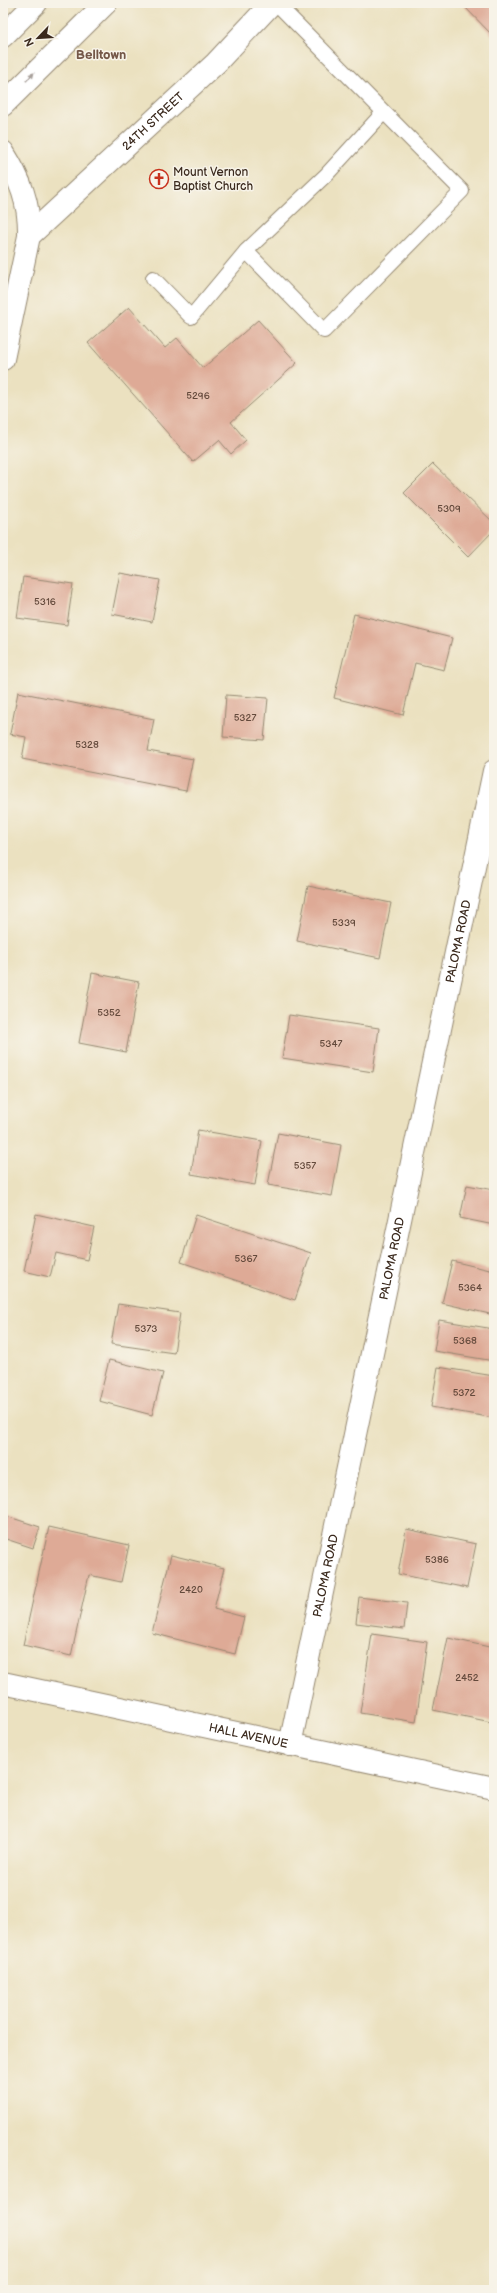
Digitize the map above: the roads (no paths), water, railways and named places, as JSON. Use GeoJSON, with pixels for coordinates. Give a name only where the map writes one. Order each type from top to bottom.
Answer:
{"type":"FeatureCollection","features":[{"type":"Feature","properties":{"kind":"street"},"geometry":{"type":"LineString","coordinates":[[3,36],[36,3]]}},
{"type":"Feature","properties":{"kind":"street"},"geometry":{"type":"LineString","coordinates":[[3,105],[106,3]]}},
{"type":"Feature","properties":{"kind":"street","name":"24TH STREET"},"geometry":{"type":"LineString","coordinates":[[29,236],[216,63],[272,3]]}},
{"type":"Feature","properties":{"kind":"street"},"geometry":{"type":"LineString","coordinates":[[3,152],[17,175],[26,196],[30,218],[29,236],[3,359]]}},
{"type":"Feature","properties":{"kind":"street","name":"PALOMA ROAD"},"geometry":{"type":"LineString","coordinates":[[290,1745],[494,771]]}},
{"type":"Feature","properties":{"kind":"street","name":"HALL AVENUE"},"geometry":{"type":"LineString","coordinates":[[3,1683],[494,1788]]}},
{"type":"Feature","properties":{"kind":"lane"},"geometry":{"type":"LineString","coordinates":[[246,251],[324,331],[462,191],[383,113],[276,3]]}},
{"type":"Feature","properties":{"kind":"lane"},"geometry":{"type":"LineString","coordinates":[[153,278],[191,317],[246,251],[327,174],[383,113]]}},
{"type":"Feature","properties":{"kind":"place","name":"Mount Vernon Baptist Church"},"geometry":{"type":"Point","coordinates":[159,179]}},
{"type":"Feature","properties":{"kind":"district","name":"Belltown"},"geometry":{"type":"Point","coordinates":[101,54]}}]}
